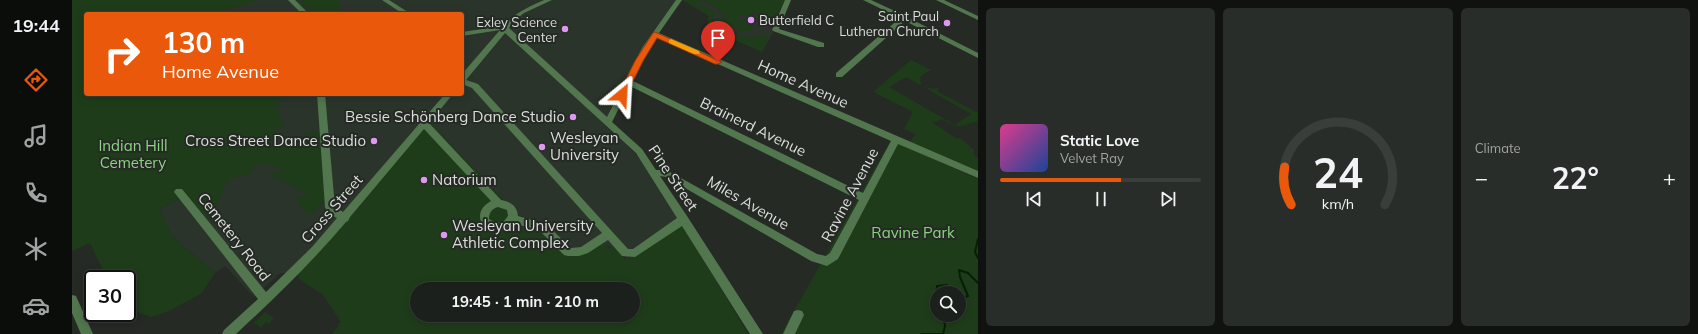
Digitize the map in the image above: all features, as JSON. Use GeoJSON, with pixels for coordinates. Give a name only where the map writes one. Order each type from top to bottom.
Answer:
{"type":"FeatureCollection","features":[{"type":"Feature","properties":{"kind":"street"},"geometry":{"type":"LineString","coordinates":[[291,0],[304,12]]}},
{"type":"Feature","properties":{"kind":"street"},"geometry":{"type":"LineString","coordinates":[[386,0],[405,12]]}},
{"type":"Feature","properties":{"kind":"street"},"geometry":{"type":"LineString","coordinates":[[464,78],[516,15],[550,0]]}},
{"type":"Feature","properties":{"kind":"street"},"geometry":{"type":"LineString","coordinates":[[608,122],[642,54],[679,0]]}},
{"type":"Feature","properties":{"kind":"street"},"geometry":{"type":"LineString","coordinates":[[788,0],[774,28],[778,32],[821,46]]}},
{"type":"Feature","properties":{"kind":"street"},"geometry":{"type":"LineString","coordinates":[[866,0],[905,18],[978,56]]}},
{"type":"Feature","properties":{"kind":"street"},"geometry":{"type":"LineString","coordinates":[[939,0],[978,18]]}},
{"type":"Feature","properties":{"kind":"street"},"geometry":{"type":"LineString","coordinates":[[839,75],[905,18]]}},
{"type":"Feature","properties":{"kind":"street"},"geometry":{"type":"LineString","coordinates":[[464,34],[504,28]]}},
{"type":"Feature","properties":{"kind":"street","name":"Pine Street"},"geometry":{"type":"LineString","coordinates":[[504,28],[640,151],[757,334]]}},
{"type":"Feature","properties":{"kind":"street","name":"Home Avenue"},"geometry":{"type":"LineString","coordinates":[[655,34],[978,176]]}},
{"type":"Feature","properties":{"kind":"street"},"geometry":{"type":"LineString","coordinates":[[464,81],[476,86],[624,251],[631,254],[684,219]]}},
{"type":"Feature","properties":{"kind":"street","name":"Brainerd Avenue"},"geometry":{"type":"LineString","coordinates":[[629,82],[866,198]]}},
{"type":"Feature","properties":{"kind":"street"},"geometry":{"type":"LineString","coordinates":[[321,96],[330,207],[332,211],[345,218]]}},
{"type":"Feature","properties":{"kind":"street","name":"Cross Street"},"geometry":{"type":"LineString","coordinates":[[228,334],[299,268],[345,218],[447,96]]}},
{"type":"Feature","properties":{"kind":"street"},"geometry":{"type":"LineString","coordinates":[[424,123],[498,203]]}},
{"type":"Feature","properties":{"kind":"street","name":"Ravine Avenue"},"geometry":{"type":"LineString","coordinates":[[827,261],[834,256],[896,140]]}},
{"type":"Feature","properties":{"kind":"street","name":"Miles Avenue"},"geometry":{"type":"LineString","coordinates":[[654,173],[664,173],[669,175],[815,258],[827,261]]}},
{"type":"Feature","properties":{"kind":"street","name":"Cemetery Road"},"geometry":{"type":"LineString","coordinates":[[179,192],[265,300]]}},
{"type":"Feature","properties":{"kind":"street"},"geometry":{"type":"LineString","coordinates":[[498,203],[506,204],[514,213],[513,219],[504,227],[495,227],[487,224],[484,218],[485,211],[490,205],[498,203]]}},
{"type":"Feature","properties":{"kind":"street"},"geometry":{"type":"LineString","coordinates":[[513,219],[538,226],[568,252],[572,253],[580,252],[609,234]]}},
{"type":"Feature","properties":{"kind":"street"},"geometry":{"type":"LineString","coordinates":[[72,300],[87,334]]}},
{"type":"Feature","properties":{"kind":"street"},"geometry":{"type":"LineString","coordinates":[[790,334],[798,315]]}},
{"type":"Feature","properties":{"kind":"shaded area","name":"Wesleyan University"},"geometry":{"type":"Polygon","coordinates":[[[220,0],[679,0],[653,37],[606,126],[635,153],[649,170],[683,225],[632,258],[627,259],[615,247],[612,248],[609,246],[587,251],[571,248],[544,225],[519,215],[497,193],[321,249],[298,274],[280,273],[254,297],[225,266],[215,273],[173,237],[159,209],[189,194],[270,96],[464,96],[464,12],[225,12],[220,0]]]}},
{"type":"Feature","properties":{"kind":"shaded area"},"geometry":{"type":"Polygon","coordinates":[[[682,0],[785,0],[771,25],[773,33],[762,52],[707,27],[709,16],[682,0]]]}},
{"type":"Feature","properties":{"kind":"green space","name":"Indian Hill Cemetery"},"geometry":{"type":"Polygon","coordinates":[[[72,0],[258,0],[225,10],[226,12],[84,12],[84,96],[285,96],[278,101],[280,120],[284,120],[284,124],[280,127],[276,126],[277,143],[284,144],[315,131],[320,132],[326,201],[310,215],[303,208],[300,208],[298,205],[300,203],[296,199],[307,194],[306,191],[295,190],[294,186],[270,175],[280,170],[280,167],[272,168],[270,164],[255,165],[249,174],[232,179],[228,182],[222,188],[223,191],[215,207],[220,213],[210,220],[206,218],[208,215],[198,212],[188,194],[159,209],[173,237],[215,273],[202,293],[169,311],[151,317],[136,311],[136,270],[103,270],[90,243],[72,251],[72,0]]]}},
{"type":"Feature","properties":{"kind":"green space"},"geometry":{"type":"Polygon","coordinates":[[[299,0],[340,0],[339,12],[313,12],[308,7],[304,6],[299,0]]]}},
{"type":"Feature","properties":{"kind":"green space"},"geometry":{"type":"Polygon","coordinates":[[[683,0],[785,0],[772,25],[763,24],[771,19],[757,11],[746,16],[742,14],[736,18],[753,25],[751,32],[736,30],[736,27],[721,23],[725,14],[708,2],[695,2],[698,7],[706,7],[715,14],[712,21],[715,23],[713,25],[731,32],[731,34],[754,38],[754,36],[760,37],[761,34],[769,36],[762,52],[707,27],[709,16],[683,0]]]}},
{"type":"Feature","properties":{"kind":"green space"},"geometry":{"type":"Polygon","coordinates":[[[911,60],[931,70],[919,77],[922,83],[920,85],[906,77],[889,87],[955,125],[971,114],[927,89],[930,87],[933,89],[937,88],[939,89],[937,91],[978,113],[978,121],[963,126],[956,126],[942,119],[933,123],[957,139],[960,138],[974,150],[974,155],[978,158],[978,172],[910,142],[915,134],[904,129],[913,112],[873,92],[911,60]]]}},
{"type":"Feature","properties":{"kind":"green space","name":"Wesleyan University Athletic Complex"},"geometry":{"type":"Polygon","coordinates":[[[431,122],[497,193],[522,217],[541,222],[571,248],[586,251],[600,245],[612,248],[615,247],[625,259],[629,259],[683,225],[748,334],[332,334],[341,322],[323,295],[299,279],[298,274],[431,122]]]}},
{"type":"Feature","properties":{"kind":"green space","name":"Ravine Park"},"geometry":{"type":"Polygon","coordinates":[[[891,140],[978,179],[978,334],[781,334],[891,140]]]}},
{"type":"Feature","properties":{"kind":"green space"},"geometry":{"type":"Polygon","coordinates":[[[265,312],[274,318],[269,324],[266,322],[261,328],[254,323],[265,312]]]}},
{"type":"Feature","properties":{"kind":"waterway"},"geometry":{"type":"LineString","coordinates":[[978,239],[975,252],[978,258]]}},
{"type":"Feature","properties":{"kind":"waterway"},"geometry":{"type":"LineString","coordinates":[[964,286],[959,270],[968,273],[978,283]]}},
{"type":"Feature","properties":{"kind":"waterway"},"geometry":{"type":"LineString","coordinates":[[937,286],[948,286]]}},
{"type":"Feature","properties":{"kind":"waterway"},"geometry":{"type":"LineString","coordinates":[[966,291],[968,296],[966,297]]}},
{"type":"Feature","properties":{"kind":"waterway"},"geometry":{"type":"LineString","coordinates":[[921,334],[943,334],[944,322]]}},
{"type":"Feature","properties":{"kind":"slow traffic"},"geometry":{"type":"LineString","coordinates":[[671,42],[697,53]]}},
{"type":"Feature","properties":{"kind":"place","name":"Butterfield C"},"geometry":{"type":"Point","coordinates":[751,20]}},
{"type":"Feature","properties":{"kind":"place","name":"Saint Paul Lutheran Church"},"geometry":{"type":"Point","coordinates":[947,23]}},
{"type":"Feature","properties":{"kind":"place","name":"Exley Science Center"},"geometry":{"type":"Point","coordinates":[565,29]}},
{"type":"Feature","properties":{"kind":"place","name":"Bessie Schönberg Dance Studio"},"geometry":{"type":"Point","coordinates":[573,117]}},
{"type":"Feature","properties":{"kind":"place","name":"Cross Street Dance Studio"},"geometry":{"type":"Point","coordinates":[374,141]}},
{"type":"Feature","properties":{"kind":"place","name":"Wesleyan University"},"geometry":{"type":"Point","coordinates":[542,147]}},
{"type":"Feature","properties":{"kind":"place","name":"Natorium"},"geometry":{"type":"Point","coordinates":[424,180]}},
{"type":"Feature","properties":{"kind":"place","name":"Wesleyan University Athletic Complex"},"geometry":{"type":"Point","coordinates":[444,235]}},
{"type":"Feature","properties":{"kind":"route"},"geometry":{"type":"LineString","coordinates":[[622,95],[646,48],[655,34],[718,62]]}}]}
